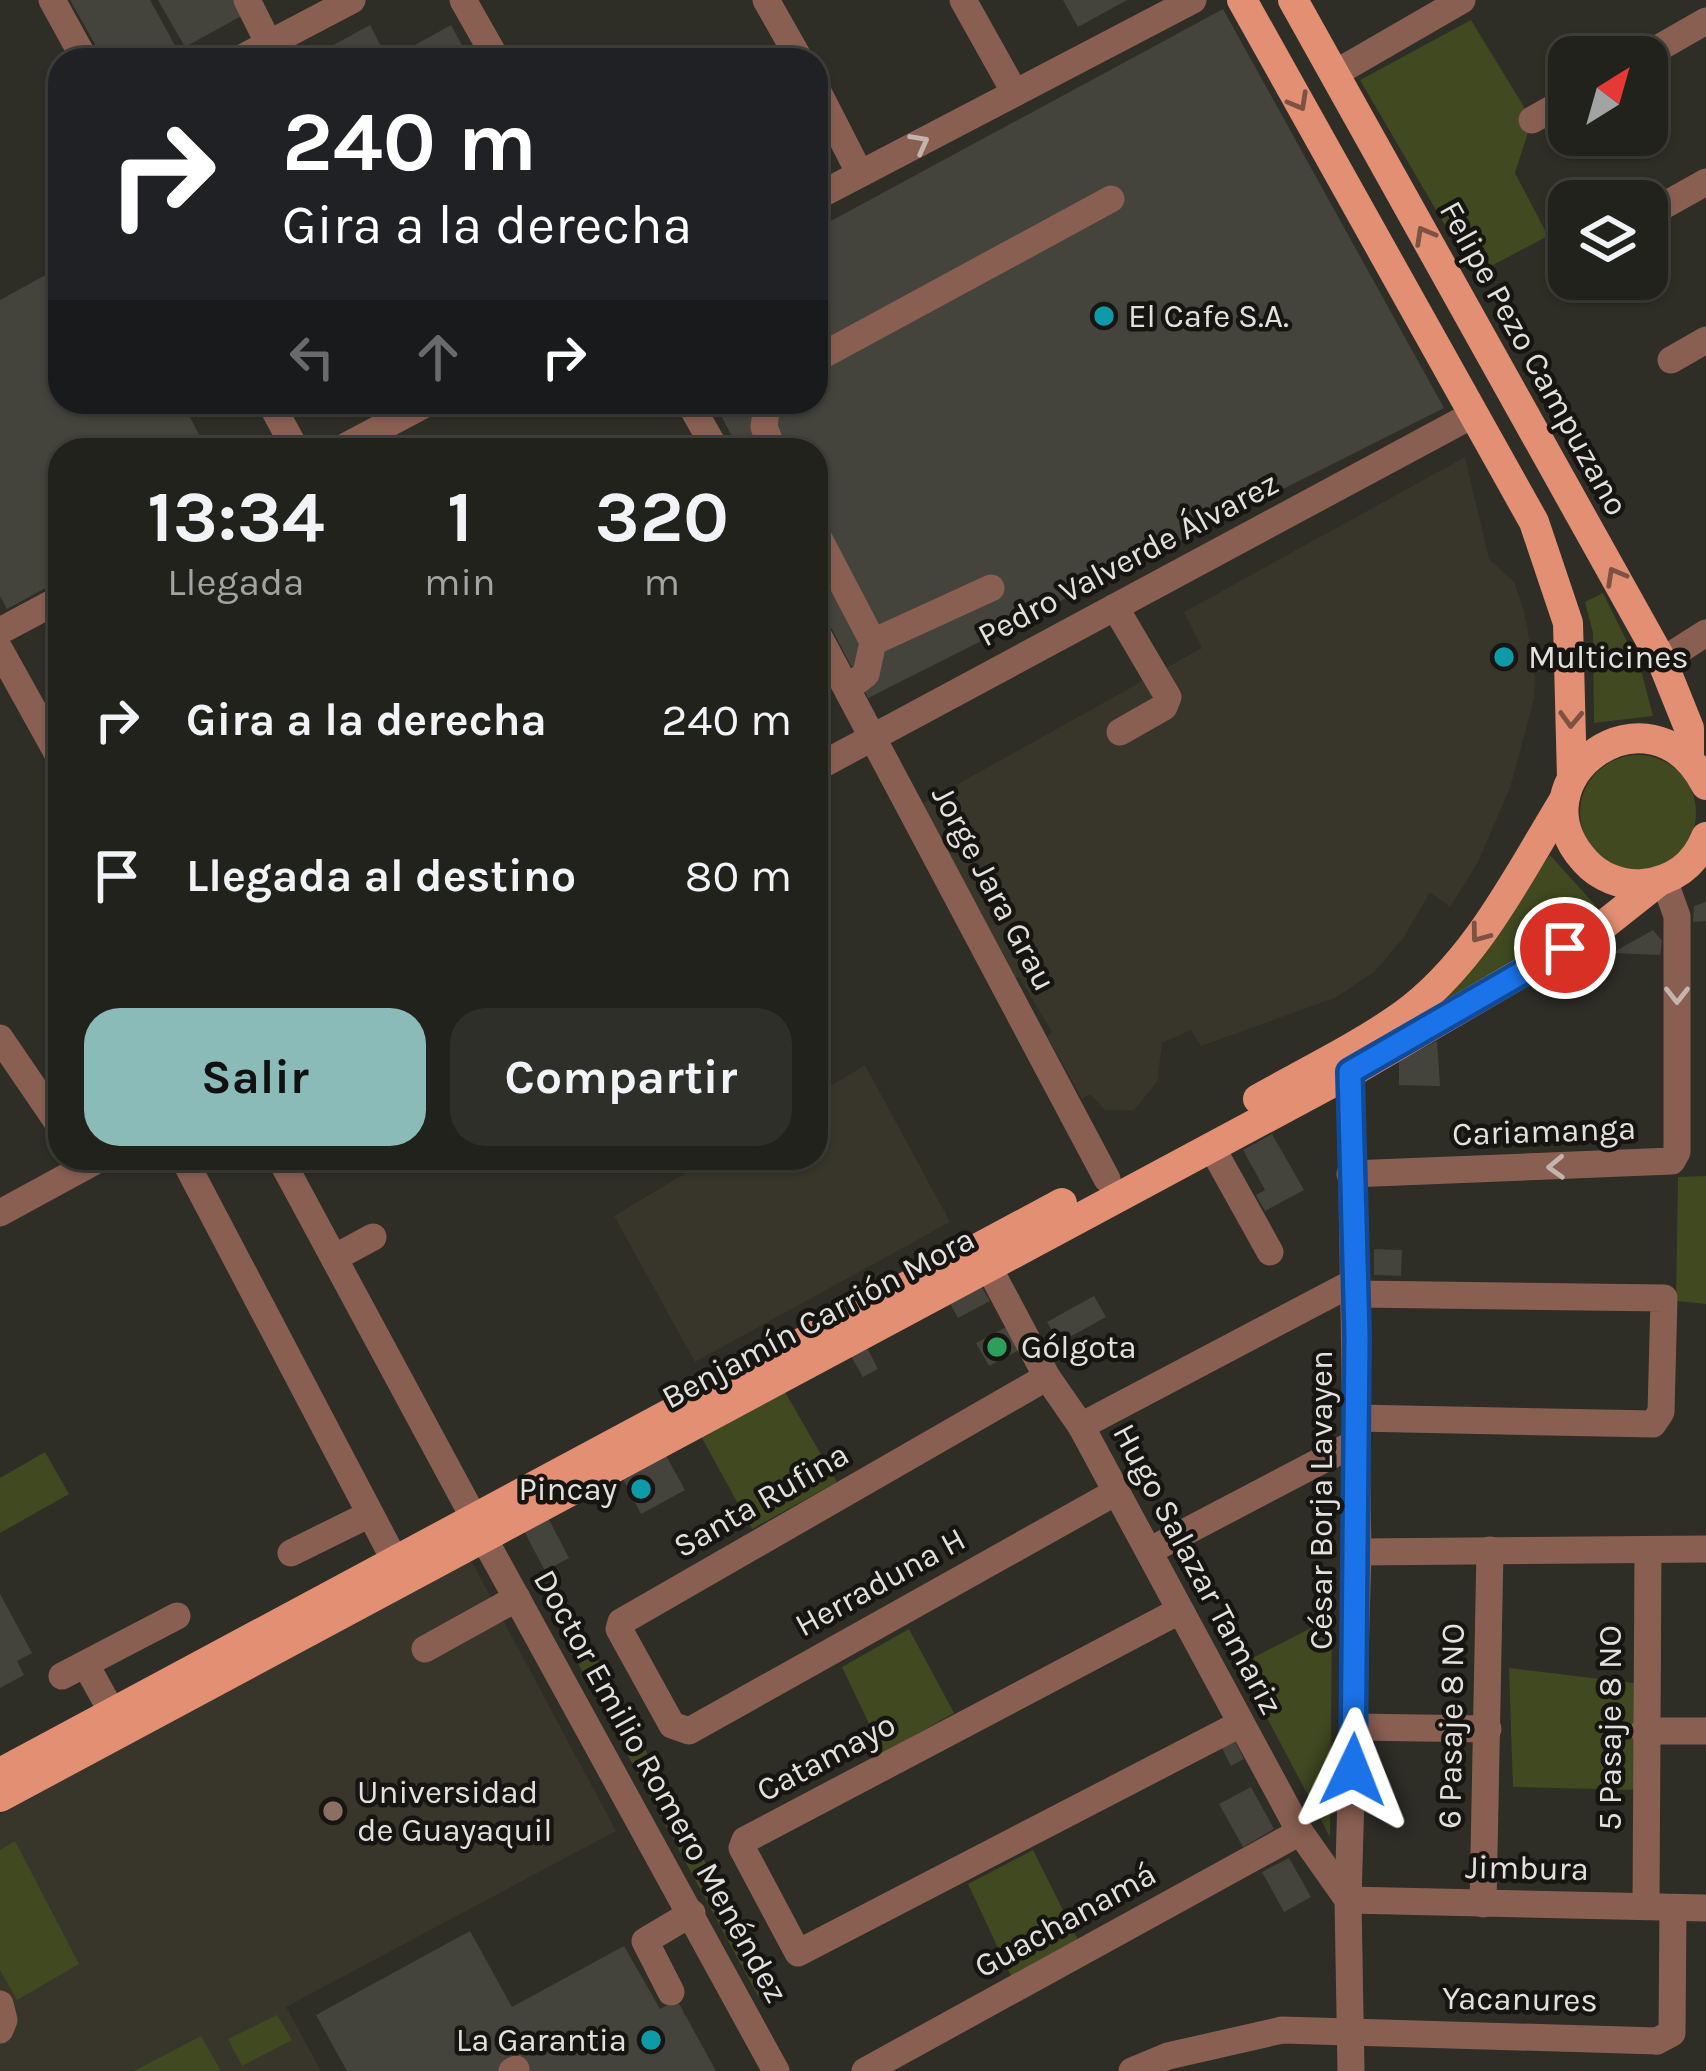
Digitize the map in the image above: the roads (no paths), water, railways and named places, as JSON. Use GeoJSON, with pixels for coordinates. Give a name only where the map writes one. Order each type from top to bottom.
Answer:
{"type":"FeatureCollection","features":[{"type":"Feature","properties":{"kind":"main road"},"geometry":{"type":"LineString","coordinates":[[1242,0],[1534,522],[1568,623],[1569,836],[1589,866],[1610,879],[1665,880],[1706,872]]}},
{"type":"Feature","properties":{"kind":"main road"},"geometry":{"type":"LineString","coordinates":[[1260,32],[1279,8],[1296,5]]}},
{"type":"Feature","properties":{"kind":"main road","name":"Felipe Pezo Campuzano"},"geometry":{"type":"LineString","coordinates":[[1296,5],[1665,667],[1700,771]]}},
{"type":"Feature","properties":{"kind":"main road"},"geometry":{"type":"LineString","coordinates":[[1568,789],[1604,746],[1625,738],[1670,746],[1700,771]]}},
{"type":"Feature","properties":{"kind":"main road","name":"Benjamín Carrión Mora"},"geometry":{"type":"LineString","coordinates":[[0,1798],[477,1526],[1405,1013],[1480,934],[1568,789]]}},
{"type":"Feature","properties":{"kind":"main road","name":"Benjamín Carrión Mora"},"geometry":{"type":"LineString","coordinates":[[0,1773],[394,1559],[477,1526],[988,1268],[1350,1072],[1605,924],[1690,864],[1706,837]]}},
{"type":"Feature","properties":{"kind":"street"},"geometry":{"type":"LineString","coordinates":[[52,0],[78,48]]}},
{"type":"Feature","properties":{"kind":"street"},"geometry":{"type":"LineString","coordinates":[[247,0],[269,44]]}},
{"type":"Feature","properties":{"kind":"street"},"geometry":{"type":"LineString","coordinates":[[261,48],[352,0]]}},
{"type":"Feature","properties":{"kind":"street"},"geometry":{"type":"LineString","coordinates":[[463,0],[490,48]]}},
{"type":"Feature","properties":{"kind":"street"},"geometry":{"type":"LineString","coordinates":[[766,0],[793,48]]}},
{"type":"Feature","properties":{"kind":"street"},"geometry":{"type":"LineString","coordinates":[[963,0],[1015,93]]}},
{"type":"Feature","properties":{"kind":"street"},"geometry":{"type":"LineString","coordinates":[[828,191],[1193,0]]}},
{"type":"Feature","properties":{"kind":"street"},"geometry":{"type":"LineString","coordinates":[[1334,74],[1459,1]]}},
{"type":"Feature","properties":{"kind":"street"},"geometry":{"type":"LineString","coordinates":[[1668,43],[1706,21]]}},
{"type":"Feature","properties":{"kind":"street"},"geometry":{"type":"LineString","coordinates":[[828,111],[860,174]]}},
{"type":"Feature","properties":{"kind":"street"},"geometry":{"type":"LineString","coordinates":[[1532,120],[1548,111]]}},
{"type":"Feature","properties":{"kind":"street"},"geometry":{"type":"LineString","coordinates":[[1668,203],[1706,182]]}},
{"type":"Feature","properties":{"kind":"street"},"geometry":{"type":"LineString","coordinates":[[828,353],[1111,200]]}},
{"type":"Feature","properties":{"kind":"street"},"geometry":{"type":"LineString","coordinates":[[1671,360],[1706,340]]}},
{"type":"Feature","properties":{"kind":"street"},"geometry":{"type":"LineString","coordinates":[[362,438],[406,414]]}},
{"type":"Feature","properties":{"kind":"street","name":"Pedro Valverde Álvarez"},"geometry":{"type":"LineString","coordinates":[[828,761],[1474,414]]}},
{"type":"Feature","properties":{"kind":"street"},"geometry":{"type":"LineString","coordinates":[[828,555],[873,642],[866,674],[848,688]]}},
{"type":"Feature","properties":{"kind":"street"},"geometry":{"type":"LineString","coordinates":[[873,642],[991,588]]}},
{"type":"Feature","properties":{"kind":"street"},"geometry":{"type":"LineString","coordinates":[[0,631],[48,605]]}},
{"type":"Feature","properties":{"kind":"street"},"geometry":{"type":"LineString","coordinates":[[1115,607],[1168,697],[1164,707],[1120,732]]}},
{"type":"Feature","properties":{"kind":"street"},"geometry":{"type":"LineString","coordinates":[[1665,667],[1706,633]]}},
{"type":"Feature","properties":{"kind":"street"},"geometry":{"type":"LineString","coordinates":[[1665,667],[1706,649]]}},
{"type":"Feature","properties":{"kind":"street"},"geometry":{"type":"LineString","coordinates":[[0,650],[48,736]]}},
{"type":"Feature","properties":{"kind":"street","name":"Jorge Jara Grau"},"geometry":{"type":"LineString","coordinates":[[828,652],[1107,1179]]}},
{"type":"Feature","properties":{"kind":"street","name":"Cariamanga"},"geometry":{"type":"LineString","coordinates":[[1350,1174],[1672,1160],[1677,1152],[1677,916],[1665,880]]}},
{"type":"Feature","properties":{"kind":"street"},"geometry":{"type":"LineString","coordinates":[[0,1038],[48,1108]]}},
{"type":"Feature","properties":{"kind":"street","name":"César Borja Lavayen"},"geometry":{"type":"LineString","coordinates":[[1350,1072],[1358,1552],[1348,1900],[1351,2071]]}},
{"type":"Feature","properties":{"kind":"street"},"geometry":{"type":"LineString","coordinates":[[1210,1146],[1270,1252]]}},
{"type":"Feature","properties":{"kind":"street"},"geometry":{"type":"LineString","coordinates":[[0,1213],[74,1170]]}},
{"type":"Feature","properties":{"kind":"street"},"geometry":{"type":"LineString","coordinates":[[190,1170],[394,1559]]}},
{"type":"Feature","properties":{"kind":"street","name":"Doctor Emilio Romero Menéndez"},"geometry":{"type":"LineString","coordinates":[[286,1170],[776,2071]]}},
{"type":"Feature","properties":{"kind":"street"},"geometry":{"type":"LineString","coordinates":[[334,1258],[373,1237]]}},
{"type":"Feature","properties":{"kind":"street","name":"Hugo Salazar Tamariz"},"geometry":{"type":"LineString","coordinates":[[988,1268],[1047,1377],[1081,1426],[1177,1612],[1300,1832],[1348,1900]]}},
{"type":"Feature","properties":{"kind":"street"},"geometry":{"type":"LineString","coordinates":[[1081,1426],[1356,1288],[1664,1298],[1660,1412],[1653,1424],[1357,1430],[1149,1551]]}},
{"type":"Feature","properties":{"kind":"street","name":"Santa Rufina"},"geometry":{"type":"LineString","coordinates":[[679,1730],[619,1629],[621,1622],[1047,1377]]}},
{"type":"Feature","properties":{"kind":"street","name":"Herraduna H"},"geometry":{"type":"LineString","coordinates":[[679,1730],[689,1731],[1115,1492]]}},
{"type":"Feature","properties":{"kind":"street"},"geometry":{"type":"LineString","coordinates":[[292,1552],[370,1514]]}},
{"type":"Feature","properties":{"kind":"street"},"geometry":{"type":"LineString","coordinates":[[1358,1552],[1706,1549]]}},
{"type":"Feature","properties":{"kind":"street","name":"6 Pasaje 8 NO"},"geometry":{"type":"LineString","coordinates":[[1483,1904],[1490,1550]]}},
{"type":"Feature","properties":{"kind":"street","name":"5 Pasaje 8 NO"},"geometry":{"type":"LineString","coordinates":[[1648,1550],[1644,1731],[1672,2033],[1657,2041]]}},
{"type":"Feature","properties":{"kind":"street"},"geometry":{"type":"LineString","coordinates":[[425,1649],[517,1598]]}},
{"type":"Feature","properties":{"kind":"street","name":"Catamayo"},"geometry":{"type":"LineString","coordinates":[[1177,1612],[745,1840],[742,1848],[798,1953],[1240,1724]]}},
{"type":"Feature","properties":{"kind":"street"},"geometry":{"type":"LineString","coordinates":[[112,1712],[74,1670],[177,1616]]}},
{"type":"Feature","properties":{"kind":"street"},"geometry":{"type":"LineString","coordinates":[[1355,1727],[1488,1729]]}},
{"type":"Feature","properties":{"kind":"street"},"geometry":{"type":"LineString","coordinates":[[1644,1731],[1706,1731]]}},
{"type":"Feature","properties":{"kind":"street","name":"Guachanamá"},"geometry":{"type":"LineString","coordinates":[[865,2071],[1300,1832]]}},
{"type":"Feature","properties":{"kind":"street","name":"Jimbura"},"geometry":{"type":"LineString","coordinates":[[1348,1900],[1706,1908]]}},
{"type":"Feature","properties":{"kind":"street"},"geometry":{"type":"LineString","coordinates":[[671,1992],[644,1945],[692,1913]]}},
{"type":"Feature","properties":{"kind":"street"},"geometry":{"type":"LineString","coordinates":[[0,2003],[0,2030]]}},
{"type":"Feature","properties":{"kind":"street"},"geometry":{"type":"LineString","coordinates":[[1132,2071],[1168,2056],[1282,2030],[1351,2031]]}},
{"type":"Feature","properties":{"kind":"street","name":"Yacanures"},"geometry":{"type":"LineString","coordinates":[[1351,2031],[1657,2041]]}},
{"type":"Feature","properties":{"kind":"street"},"geometry":{"type":"LineString","coordinates":[[1656,2071],[1657,2041]]}},
{"type":"Feature","properties":{"kind":"place","name":"El Cafe S.A."},"geometry":{"type":"Point","coordinates":[1104,316]}},
{"type":"Feature","properties":{"kind":"place","name":"Multicines"},"geometry":{"type":"Point","coordinates":[1504,657]}},
{"type":"Feature","properties":{"kind":"place","name":"Gólgota"},"geometry":{"type":"Point","coordinates":[997,1347]}},
{"type":"Feature","properties":{"kind":"place","name":"Pincay"},"geometry":{"type":"Point","coordinates":[641,1489]}},
{"type":"Feature","properties":{"kind":"place","name":"Universidad de Guayaquil"},"geometry":{"type":"Point","coordinates":[333,1811]}},
{"type":"Feature","properties":{"kind":"place","name":"La Garantia"},"geometry":{"type":"Point","coordinates":[651,2040]}}]}
